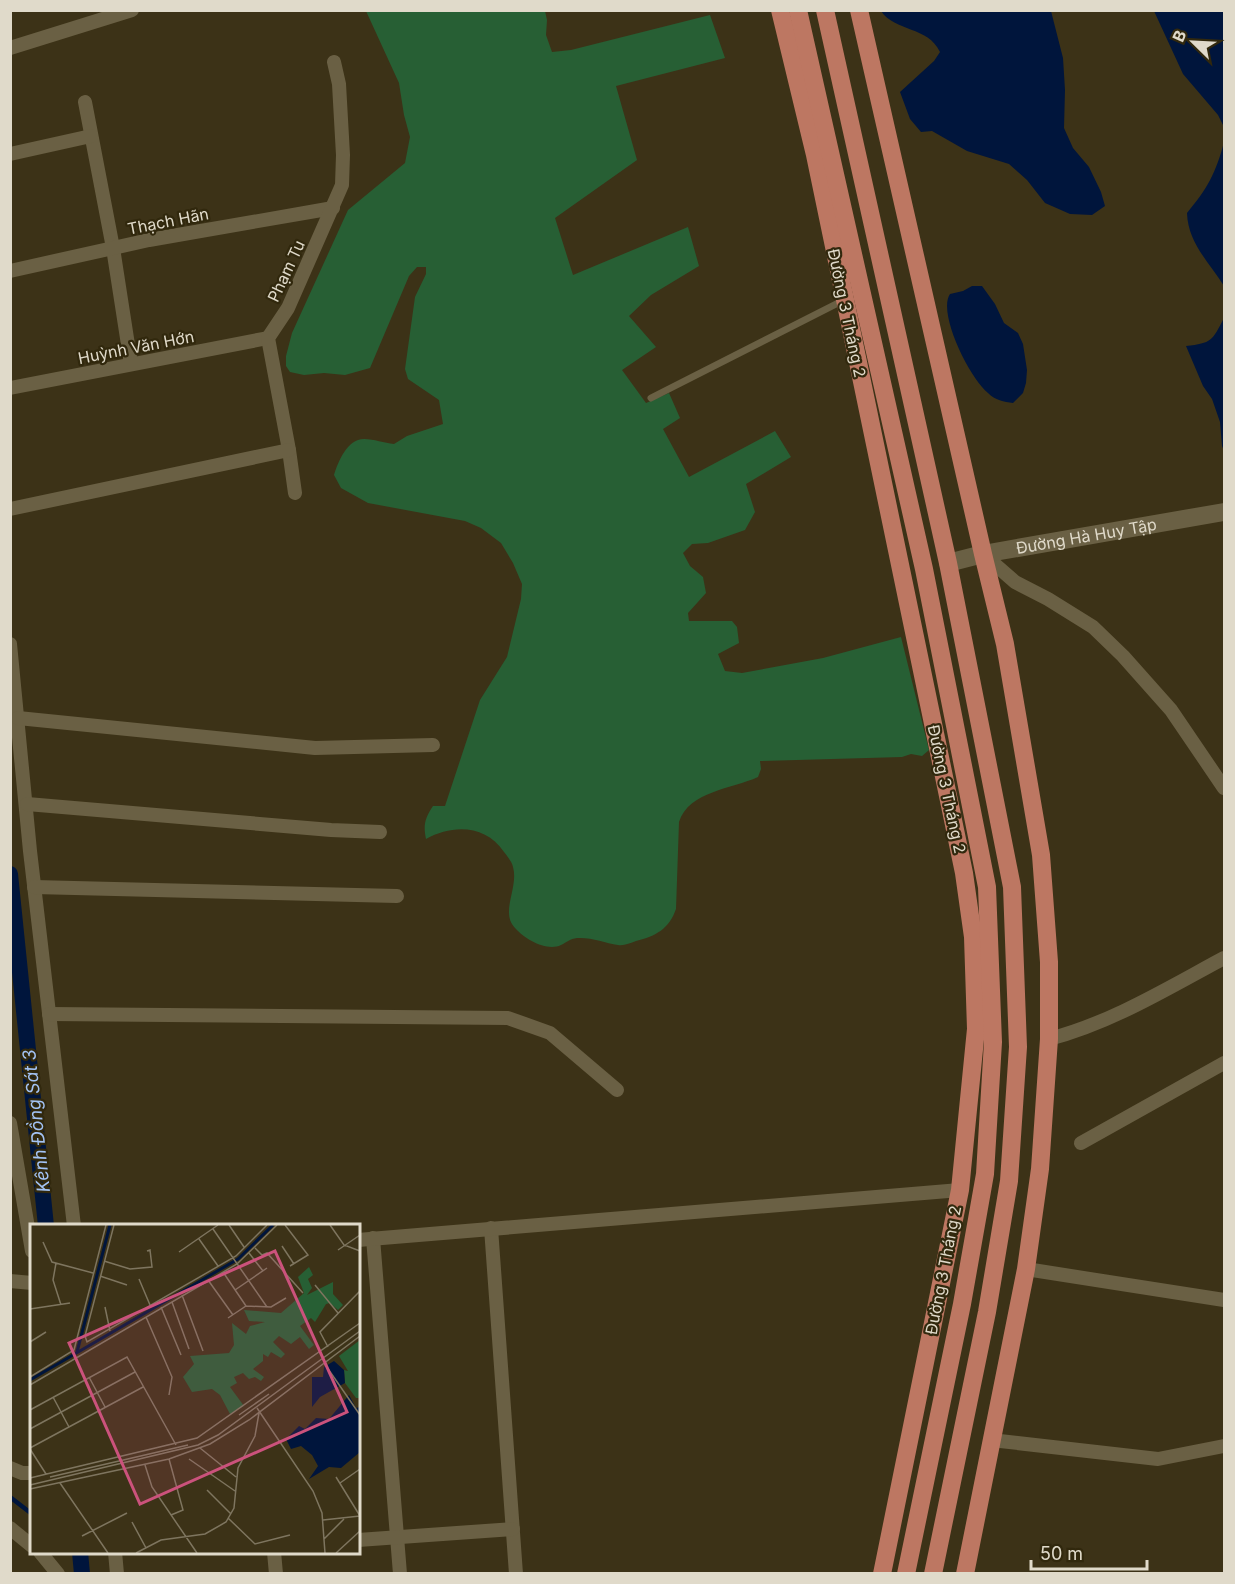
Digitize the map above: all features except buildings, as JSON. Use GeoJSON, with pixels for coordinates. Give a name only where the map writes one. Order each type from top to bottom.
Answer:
{"type":"FeatureCollection","features":[{"type":"Feature","properties":{"kind":"main road","name":"Đường 3 Tháng 2"},"geometry":{"type":"LineString","coordinates":[[780,10],[815,155],[964,873],[972,937],[976,1029],[960,1190],[882,1574]]}},
{"type":"Feature","properties":{"kind":"main road","name":"Đường 3 Tháng 2"},"geometry":{"type":"LineString","coordinates":[[798,10],[924,569],[987,887],[993,1042],[985,1174],[962,1304],[906,1574]]}},
{"type":"Feature","properties":{"kind":"main road"},"geometry":{"type":"LineString","coordinates":[[825,10],[948,563],[1012,887],[1018,1047],[1009,1181],[987,1312],[933,1574]]}},
{"type":"Feature","properties":{"kind":"main road"},"geometry":{"type":"LineString","coordinates":[[859,10],[1005,644],[1041,855],[1049,962],[1049,1039],[1042,1149],[1026,1269],[965,1574]]}},
{"type":"Feature","properties":{"kind":"main road"},"geometry":{"type":"LineString","coordinates":[[901,575],[948,563]]}},
{"type":"Feature","properties":{"kind":"street"},"geometry":{"type":"LineString","coordinates":[[10,48],[132,10]]}},
{"type":"Feature","properties":{"kind":"street","name":"Phạm Tu"},"geometry":{"type":"LineString","coordinates":[[268,338],[288,308],[342,185],[343,155],[339,84],[334,62]]}},
{"type":"Feature","properties":{"kind":"street"},"geometry":{"type":"LineString","coordinates":[[85,102],[113,248],[131,364]]}},
{"type":"Feature","properties":{"kind":"street"},"geometry":{"type":"LineString","coordinates":[[10,154],[91,136]]}},
{"type":"Feature","properties":{"kind":"street","name":"Thạch Hãn"},"geometry":{"type":"LineString","coordinates":[[10,271],[160,238],[333,208]]}},
{"type":"Feature","properties":{"kind":"street"},"geometry":{"type":"LineString","coordinates":[[268,338],[295,493]]}},
{"type":"Feature","properties":{"kind":"street","name":"Huỳnh Văn Hớn"},"geometry":{"type":"LineString","coordinates":[[10,388],[268,338]]}},
{"type":"Feature","properties":{"kind":"street"},"geometry":{"type":"LineString","coordinates":[[10,509],[289,450]]}},
{"type":"Feature","properties":{"kind":"street","name":"Đường Hà Huy Tập"},"geometry":{"type":"LineString","coordinates":[[948,563],[983,554],[1224,512]]}},
{"type":"Feature","properties":{"kind":"street"},"geometry":{"type":"LineString","coordinates":[[983,554],[1015,582],[1093,627],[1123,656],[1171,710],[1224,788]]}},
{"type":"Feature","properties":{"kind":"street"},"geometry":{"type":"LineString","coordinates":[[10,644],[34,887],[74,1224]]}},
{"type":"Feature","properties":{"kind":"street"},"geometry":{"type":"LineString","coordinates":[[18,718],[315,748],[433,745]]}},
{"type":"Feature","properties":{"kind":"street"},"geometry":{"type":"LineString","coordinates":[[27,804],[380,832]]}},
{"type":"Feature","properties":{"kind":"street"},"geometry":{"type":"LineString","coordinates":[[34,887],[397,896]]}},
{"type":"Feature","properties":{"kind":"street"},"geometry":{"type":"LineString","coordinates":[[1049,1039],[1074,1033],[1117,1014],[1224,958]]}},
{"type":"Feature","properties":{"kind":"street"},"geometry":{"type":"LineString","coordinates":[[49,1014],[508,1018],[550,1033],[617,1089]]}},
{"type":"Feature","properties":{"kind":"street"},"geometry":{"type":"LineString","coordinates":[[1082,1143],[1224,1063]]}},
{"type":"Feature","properties":{"kind":"street"},"geometry":{"type":"LineString","coordinates":[[10,1123],[30,1239]]}},
{"type":"Feature","properties":{"kind":"street"},"geometry":{"type":"LineString","coordinates":[[360,1240],[960,1190]]}},
{"type":"Feature","properties":{"kind":"street"},"geometry":{"type":"LineString","coordinates":[[491,1228],[516,1574]]}},
{"type":"Feature","properties":{"kind":"street"},"geometry":{"type":"LineString","coordinates":[[373,1238],[400,1574]]}},
{"type":"Feature","properties":{"kind":"street"},"geometry":{"type":"LineString","coordinates":[[1026,1269],[1224,1300]]}},
{"type":"Feature","properties":{"kind":"street"},"geometry":{"type":"LineString","coordinates":[[10,1281],[30,1283]]}},
{"type":"Feature","properties":{"kind":"street"},"geometry":{"type":"LineString","coordinates":[[991,1440],[1158,1459],[1224,1446]]}},
{"type":"Feature","properties":{"kind":"street"},"geometry":{"type":"LineString","coordinates":[[10,1468],[22,1473],[30,1473]]}},
{"type":"Feature","properties":{"kind":"street"},"geometry":{"type":"LineString","coordinates":[[10,1528],[30,1544]]}},
{"type":"Feature","properties":{"kind":"street"},"geometry":{"type":"LineString","coordinates":[[360,1540],[513,1529]]}},
{"type":"Feature","properties":{"kind":"street"},"geometry":{"type":"LineString","coordinates":[[42,1554],[58,1574]]}},
{"type":"Feature","properties":{"kind":"street"},"geometry":{"type":"LineString","coordinates":[[115,1554],[117,1574]]}},
{"type":"Feature","properties":{"kind":"street"},"geometry":{"type":"LineString","coordinates":[[274,1554],[276,1574]]}},
{"type":"Feature","properties":{"kind":"lane"},"geometry":{"type":"LineString","coordinates":[[651,398],[844,300]]}},
{"type":"Feature","properties":{"kind":"green space"},"geometry":{"type":"Polygon","coordinates":[[[366,11],[545,11],[546,35],[552,52],[571,50],[710,15],[725,58],[616,86],[637,160],[555,218],[573,275],[688,227],[699,266],[651,295],[629,316],[656,347],[622,370],[646,403],[669,393],[680,418],[663,429],[689,477],[775,431],[791,457],[746,484],[755,512],[745,530],[708,543],[692,544],[683,553],[690,566],[703,577],[706,593],[688,613],[689,621],[732,621],[737,627],[739,643],[718,654],[725,671],[742,673],[823,658],[901,637],[929,750],[922,756],[911,754],[902,757],[760,761],[761,769],[758,777],[702,797],[684,812],[679,822],[676,909],[670,922],[656,934],[627,944],[618,945],[577,938],[555,947],[549,947],[531,940],[511,923],[509,908],[514,883],[513,867],[497,843],[479,832],[458,829],[426,839],[425,822],[428,814],[433,806],[445,806],[480,700],[507,657],[521,599],[522,584],[501,543],[481,528],[465,521],[368,503],[341,488],[334,475],[344,452],[358,440],[368,439],[394,444],[407,436],[443,424],[439,400],[408,379],[405,369],[415,297],[426,274],[426,267],[417,267],[409,276],[370,368],[345,375],[324,373],[304,375],[290,372],[286,366],[292,333],[348,210],[405,163],[410,137],[399,83],[366,11]]]}},
{"type":"Feature","properties":{"kind":"water"},"geometry":{"type":"Polygon","coordinates":[[[881,11],[1051,11],[1063,58],[1064,128],[1073,148],[1089,167],[1105,206],[1092,215],[1070,214],[1045,203],[1027,180],[1009,164],[967,151],[932,131],[921,132],[910,119],[900,92],[934,61],[940,52],[928,38],[894,23],[881,11]]]}},
{"type":"Feature","properties":{"kind":"water"},"geometry":{"type":"Polygon","coordinates":[[[1154,11],[1224,11],[1224,127],[1218,115],[1183,74],[1154,11]]]}},
{"type":"Feature","properties":{"kind":"water"},"geometry":{"type":"Polygon","coordinates":[[[1224,142],[1224,286],[1195,243],[1188,224],[1187,213],[1210,180],[1224,142]]]}},
{"type":"Feature","properties":{"kind":"water"},"geometry":{"type":"Polygon","coordinates":[[[972,286],[982,286],[995,304],[1004,323],[1018,333],[1023,344],[1027,370],[1026,383],[1023,393],[1013,403],[994,397],[981,386],[957,345],[948,316],[947,303],[950,294],[972,286]]]}},
{"type":"Feature","properties":{"kind":"water"},"geometry":{"type":"Polygon","coordinates":[[[1224,318],[1224,451],[1220,422],[1212,399],[1203,386],[1186,346],[1210,340],[1224,318]]]}},
{"type":"Feature","properties":{"kind":"waterway","name":"Kênh Đồng Sát 3"},"geometry":{"type":"LineString","coordinates":[[10,874],[46,1224]]}},
{"type":"Feature","properties":{"kind":"waterway"},"geometry":{"type":"LineString","coordinates":[[10,1497],[30,1512]]}},
{"type":"Feature","properties":{"kind":"waterway"},"geometry":{"type":"LineString","coordinates":[[80,1554],[82,1574]]}}]}
